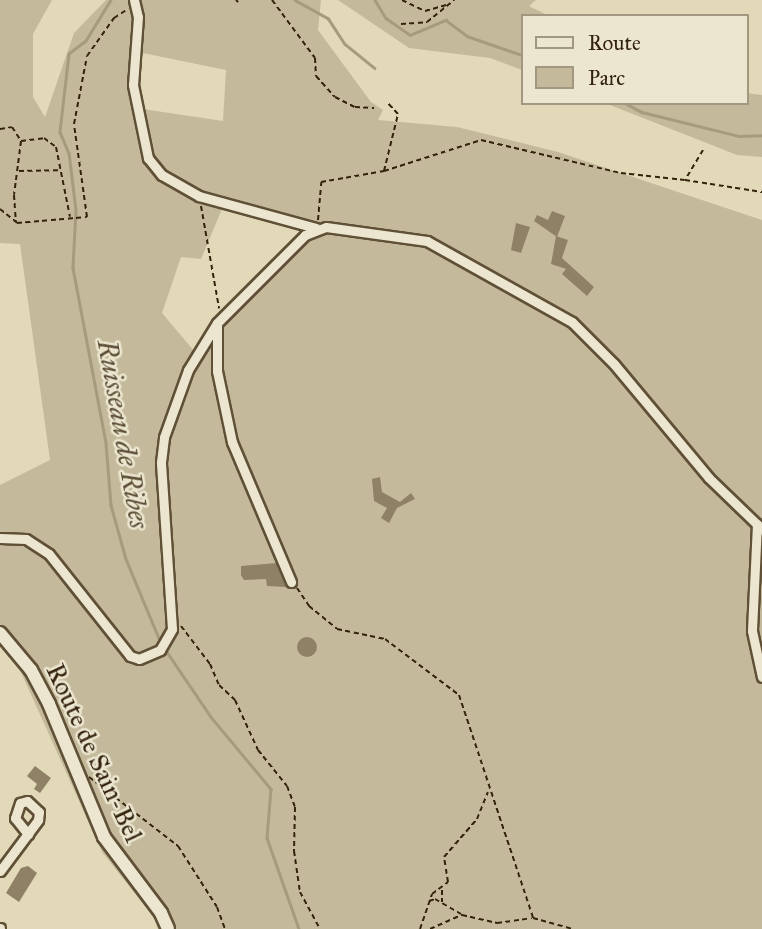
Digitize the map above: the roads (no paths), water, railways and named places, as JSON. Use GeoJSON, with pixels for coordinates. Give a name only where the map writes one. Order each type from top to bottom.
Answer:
{"type":"FeatureCollection","features":[{"type":"Feature","properties":{"kind":"main road","name":"Route de Sain-Bel"},"geometry":{"type":"LineString","coordinates":[[0,633],[31,670],[104,837],[161,913],[168,929]]}},
{"type":"Feature","properties":{"kind":"street"},"geometry":{"type":"LineString","coordinates":[[135,2],[133,85],[148,158],[162,175],[199,196],[316,228],[427,241],[572,321],[623,374],[709,478],[760,526],[752,631],[762,677]]}},
{"type":"Feature","properties":{"kind":"street"},"geometry":{"type":"LineString","coordinates":[[0,538],[26,539],[50,554],[130,656],[139,659],[163,646],[172,614],[162,493],[164,437],[195,352],[217,323],[316,228]]}},
{"type":"Feature","properties":{"kind":"street"},"geometry":{"type":"LineString","coordinates":[[217,323],[217,371],[232,442],[291,582]]}},
{"type":"Feature","properties":{"kind":"street"},"geometry":{"type":"LineString","coordinates":[[0,871],[28,834]]}},
{"type":"Feature","properties":{"kind":"waterway","name":"Ruisseau de Ribes"},"geometry":{"type":"LineString","coordinates":[[111,0],[86,41],[69,54],[60,132],[69,153],[76,210],[73,268],[106,443],[111,505],[126,559],[161,643]]}},
{"type":"Feature","properties":{"kind":"waterway"},"geometry":{"type":"LineString","coordinates":[[295,0],[328,18],[345,44],[375,68]]}},
{"type":"Feature","properties":{"kind":"waterway"},"geometry":{"type":"LineString","coordinates":[[375,0],[386,18],[410,35],[446,20],[467,36],[520,54]]}},
{"type":"Feature","properties":{"kind":"waterway"},"geometry":{"type":"LineString","coordinates":[[629,105],[642,112],[739,136],[762,135]]}},
{"type":"Feature","properties":{"kind":"waterway","name":"Ruisseau de Ribes"},"geometry":{"type":"LineString","coordinates":[[165,649],[211,717],[271,789],[267,838],[299,929]]}}]}
